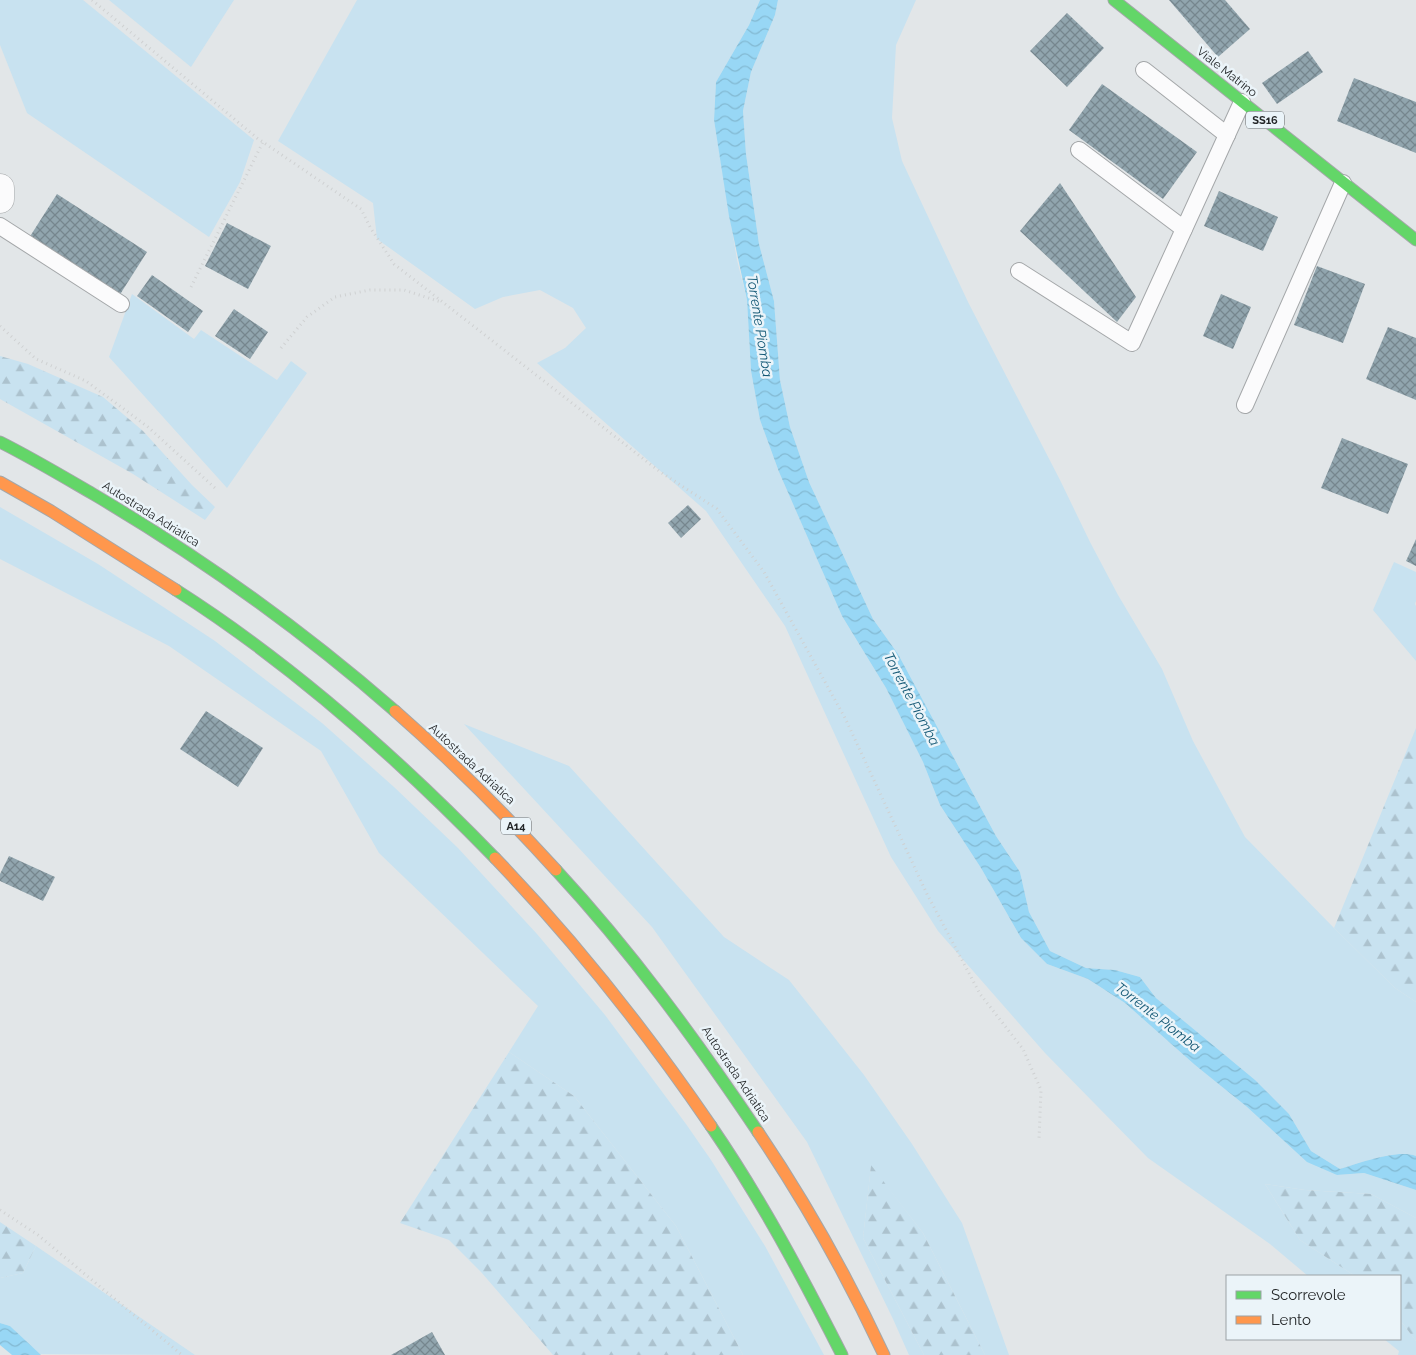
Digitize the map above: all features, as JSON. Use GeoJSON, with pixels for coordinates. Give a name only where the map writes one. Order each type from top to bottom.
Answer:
{"type":"FeatureCollection","features":[{"type":"Feature","properties":{"kind":"main road","name":"Viale Matrino"},"geometry":{"type":"LineString","coordinates":[[1114,0],[1416,240]]}},
{"type":"Feature","properties":{"kind":"main road","name":"Autostrada Adriatica"},"geometry":{"type":"LineString","coordinates":[[0,442],[145,524],[238,586],[375,693],[512,821],[594,911],[642,969],[733,1092],[834,1256],[884,1355]]}},
{"type":"Feature","properties":{"kind":"main road"},"geometry":{"type":"LineString","coordinates":[[0,482],[171,584],[250,641],[360,728],[485,848],[558,927],[620,1001],[705,1117],[733,1159],[782,1241],[842,1355]]}},
{"type":"Feature","properties":{"kind":"street"},"geometry":{"type":"LineString","coordinates":[[0,188],[0,198]]}},
{"type":"Feature","properties":{"kind":"lane"},"geometry":{"type":"LineString","coordinates":[[1144,70],[1227,135]]}},
{"type":"Feature","properties":{"kind":"lane"},"geometry":{"type":"LineString","coordinates":[[1019,270],[1132,343],[1242,102]]}},
{"type":"Feature","properties":{"kind":"lane"},"geometry":{"type":"LineString","coordinates":[[1079,150],[1184,229]]}},
{"type":"Feature","properties":{"kind":"lane"},"geometry":{"type":"LineString","coordinates":[[1245,405],[1343,183]]}},
{"type":"Feature","properties":{"kind":"lane"},"geometry":{"type":"LineString","coordinates":[[0,226],[121,304]]}},
{"type":"Feature","properties":{"kind":"path"},"geometry":{"type":"LineString","coordinates":[[92,0],[262,142],[361,209],[370,227],[394,264],[659,471],[716,510],[764,572],[844,718],[927,894],[980,994],[1024,1049],[1041,1090],[1039,1139]]}},
{"type":"Feature","properties":{"kind":"path"},"geometry":{"type":"LineString","coordinates":[[191,286],[262,142]]}},
{"type":"Feature","properties":{"kind":"path"},"geometry":{"type":"LineString","coordinates":[[281,348],[307,318],[335,297],[370,290],[404,290],[444,302]]}},
{"type":"Feature","properties":{"kind":"path"},"geometry":{"type":"LineString","coordinates":[[0,326],[36,359],[86,381],[140,421],[215,488]]}},
{"type":"Feature","properties":{"kind":"path"},"geometry":{"type":"LineString","coordinates":[[0,1210],[38,1235],[182,1355]]}},
{"type":"Feature","properties":{"kind":"green space"},"geometry":{"type":"Polygon","coordinates":[[[0,0],[83,0],[254,140],[240,182],[209,237],[27,113],[0,45],[0,0]]]}},
{"type":"Feature","properties":{"kind":"green space"},"geometry":{"type":"Polygon","coordinates":[[[109,0],[234,0],[191,67],[109,0]]]}},
{"type":"Feature","properties":{"kind":"green space"},"geometry":{"type":"Polygon","coordinates":[[[357,0],[760,0],[749,25],[716,82],[714,120],[737,260],[747,300],[751,371],[760,420],[779,472],[842,616],[886,688],[923,762],[940,805],[981,868],[1021,938],[1047,964],[1088,979],[1125,1003],[1195,1065],[1337,1175],[1364,1173],[1416,1190],[1416,1218],[1371,1194],[1305,1190],[1265,1184],[1300,1240],[1353,1275],[1307,1275],[1270,1244],[1148,1158],[1045,1053],[938,931],[891,857],[785,626],[706,511],[537,363],[565,348],[586,328],[573,308],[540,290],[503,297],[475,309],[377,239],[373,203],[278,141],[357,0]]]}},
{"type":"Feature","properties":{"kind":"green space"},"geometry":{"type":"Polygon","coordinates":[[[778,0],[916,0],[896,45],[892,118],[902,161],[968,302],[1118,595],[1162,669],[1193,741],[1245,837],[1395,988],[1416,1002],[1416,1156],[1408,1154],[1389,1155],[1340,1169],[1311,1151],[1289,1114],[1156,998],[1140,977],[1115,970],[1086,968],[1050,951],[1029,912],[1020,872],[996,836],[898,654],[873,619],[809,482],[790,427],[780,380],[774,301],[759,244],[746,154],[743,111],[751,72],[775,15],[778,0]]]}},
{"type":"Feature","properties":{"kind":"green space"},"geometry":{"type":"Polygon","coordinates":[[[132,294],[194,339],[201,330],[277,380],[291,361],[307,373],[227,488],[109,357],[132,294]]]}},
{"type":"Feature","properties":{"kind":"green space"},"geometry":{"type":"Polygon","coordinates":[[[0,356],[28,364],[103,397],[143,431],[192,485],[215,507],[205,520],[133,474],[0,399],[0,356]]]}},
{"type":"Feature","properties":{"kind":"green space"},"geometry":{"type":"Polygon","coordinates":[[[0,507],[98,564],[215,641],[322,723],[394,787],[458,848],[537,934],[605,1015],[686,1124],[765,1246],[824,1355],[743,1355],[676,1226],[574,1096],[509,1052],[538,1006],[379,853],[321,751],[169,646],[0,559],[0,507]]]}},
{"type":"Feature","properties":{"kind":"green space"},"geometry":{"type":"Polygon","coordinates":[[[1394,562],[1416,572],[1416,661],[1373,610],[1394,562]]]}},
{"type":"Feature","properties":{"kind":"green space"},"geometry":{"type":"Polygon","coordinates":[[[464,724],[569,766],[724,937],[789,980],[864,1075],[912,1144],[962,1223],[1009,1355],[985,1355],[923,1233],[871,1166],[863,1238],[924,1355],[909,1355],[807,1142],[652,927],[464,724]]]}},
{"type":"Feature","properties":{"kind":"green space"},"geometry":{"type":"Polygon","coordinates":[[[1416,728],[1416,1002],[1395,988],[1334,928],[1416,728]]]}},
{"type":"Feature","properties":{"kind":"green space"},"geometry":{"type":"Polygon","coordinates":[[[509,1052],[574,1096],[676,1226],[743,1355],[553,1355],[481,1272],[449,1240],[400,1223],[509,1052]]]}},
{"type":"Feature","properties":{"kind":"green space"},"geometry":{"type":"Polygon","coordinates":[[[871,1165],[923,1233],[985,1355],[924,1355],[863,1238],[871,1165]]]}},
{"type":"Feature","properties":{"kind":"green space"},"geometry":{"type":"Polygon","coordinates":[[[1265,1184],[1305,1190],[1371,1194],[1416,1218],[1416,1341],[1401,1321],[1401,1275],[1353,1275],[1300,1240],[1265,1184]]]}},
{"type":"Feature","properties":{"kind":"green space"},"geometry":{"type":"Polygon","coordinates":[[[0,1222],[36,1246],[23,1273],[0,1278],[0,1222]]]}},
{"type":"Feature","properties":{"kind":"green space"},"geometry":{"type":"Polygon","coordinates":[[[36,1246],[195,1355],[39,1354],[10,1326],[0,1323],[0,1278],[23,1273],[36,1246]]]}},
{"type":"Feature","properties":{"kind":"green space"},"geometry":{"type":"Polygon","coordinates":[[[1401,1321],[1416,1341],[1416,1355],[1398,1355],[1399,1351],[1385,1340],[1401,1340],[1401,1321]]]}},
{"type":"Feature","properties":{"kind":"water","name":"Torrente Piomba"},"geometry":{"type":"Polygon","coordinates":[[[760,0],[778,0],[775,15],[751,72],[743,111],[746,154],[759,244],[774,301],[780,380],[790,427],[809,482],[873,619],[898,654],[996,836],[1020,872],[1029,912],[1050,951],[1086,968],[1115,970],[1140,977],[1156,998],[1255,1080],[1289,1114],[1311,1151],[1340,1169],[1389,1155],[1408,1154],[1416,1156],[1416,1190],[1364,1173],[1337,1175],[1307,1162],[1246,1106],[1195,1065],[1125,1003],[1088,979],[1047,964],[1021,938],[981,868],[940,805],[923,762],[886,688],[842,616],[779,472],[760,420],[751,371],[747,300],[729,216],[714,120],[716,82],[749,25],[760,0]]]}},
{"type":"Feature","properties":{"kind":"water"},"geometry":{"type":"Polygon","coordinates":[[[0,1323],[10,1326],[41,1355],[12,1355],[0,1345],[0,1323]]]}},
{"type":"Feature","properties":{"kind":"building"},"geometry":{"type":"Polygon","coordinates":[[[1169,0],[1225,0],[1250,29],[1218,57],[1169,0]]]}},
{"type":"Feature","properties":{"kind":"building"},"geometry":{"type":"Polygon","coordinates":[[[1067,13],[1104,48],[1067,87],[1030,51],[1067,13]]]}},
{"type":"Feature","properties":{"kind":"building"},"geometry":{"type":"Polygon","coordinates":[[[1308,51],[1323,72],[1277,104],[1262,83],[1308,51]]]}},
{"type":"Feature","properties":{"kind":"building"},"geometry":{"type":"Polygon","coordinates":[[[1354,78],[1416,102],[1416,153],[1337,121],[1354,78]]]}},
{"type":"Feature","properties":{"kind":"building"},"geometry":{"type":"Polygon","coordinates":[[[1102,84],[1197,152],[1163,199],[1069,130],[1102,84]]]}},
{"type":"Feature","properties":{"kind":"building"},"geometry":{"type":"Polygon","coordinates":[[[1060,183],[1136,297],[1117,322],[1020,231],[1060,183]]]}},
{"type":"Feature","properties":{"kind":"building"},"geometry":{"type":"Polygon","coordinates":[[[1219,191],[1278,217],[1263,251],[1204,226],[1219,191]]]}},
{"type":"Feature","properties":{"kind":"building"},"geometry":{"type":"Polygon","coordinates":[[[57,194],[147,252],[119,296],[29,238],[57,194]]]}},
{"type":"Feature","properties":{"kind":"building"},"geometry":{"type":"Polygon","coordinates":[[[227,223],[271,246],[248,289],[205,266],[227,223]]]}},
{"type":"Feature","properties":{"kind":"building"},"geometry":{"type":"Polygon","coordinates":[[[1317,266],[1365,284],[1343,343],[1294,325],[1317,266]]]}},
{"type":"Feature","properties":{"kind":"building"},"geometry":{"type":"Polygon","coordinates":[[[152,275],[203,311],[188,332],[137,296],[152,275]]]}},
{"type":"Feature","properties":{"kind":"building"},"geometry":{"type":"Polygon","coordinates":[[[1221,294],[1251,307],[1233,349],[1203,336],[1221,294]]]}},
{"type":"Feature","properties":{"kind":"building"},"geometry":{"type":"Polygon","coordinates":[[[234,309],[268,332],[250,359],[215,336],[234,309]]]}},
{"type":"Feature","properties":{"kind":"building"},"geometry":{"type":"Polygon","coordinates":[[[1388,327],[1416,338],[1416,400],[1366,379],[1388,327]]]}},
{"type":"Feature","properties":{"kind":"building"},"geometry":{"type":"Polygon","coordinates":[[[1342,438],[1408,464],[1388,514],[1321,488],[1342,438]]]}},
{"type":"Feature","properties":{"kind":"building"},"geometry":{"type":"Polygon","coordinates":[[[688,505],[701,519],[681,538],[668,523],[688,505]]]}},
{"type":"Feature","properties":{"kind":"building"},"geometry":{"type":"Polygon","coordinates":[[[1416,539],[1416,566],[1406,561],[1416,539]]]}},
{"type":"Feature","properties":{"kind":"building"},"geometry":{"type":"Polygon","coordinates":[[[206,711],[263,748],[238,787],[180,749],[206,711]]]}},
{"type":"Feature","properties":{"kind":"building"},"geometry":{"type":"Polygon","coordinates":[[[9,856],[55,877],[43,901],[0,881],[0,874],[9,856]]]}},
{"type":"Feature","properties":{"kind":"building"},"geometry":{"type":"Polygon","coordinates":[[[432,1332],[445,1355],[391,1355],[432,1332]]]}},
{"type":"Feature","properties":{"kind":"traffic: fast"},"geometry":{"type":"LineString","coordinates":[[1114,0],[1416,240]]}},
{"type":"Feature","properties":{"kind":"traffic: fast"},"geometry":{"type":"LineString","coordinates":[[0,442],[133,518],[211,569],[323,651],[395,711]]}},
{"type":"Feature","properties":{"kind":"traffic: fast"},"geometry":{"type":"LineString","coordinates":[[176,590],[261,649],[303,681],[382,749],[495,858]]}},
{"type":"Feature","properties":{"kind":"traffic: fast"},"geometry":{"type":"LineString","coordinates":[[556,870],[637,964],[711,1064],[758,1132]]}},
{"type":"Feature","properties":{"kind":"traffic: fast"},"geometry":{"type":"LineString","coordinates":[[711,1126],[747,1181],[780,1238],[842,1355]]}},
{"type":"Feature","properties":{"kind":"traffic: slow"},"geometry":{"type":"LineString","coordinates":[[0,482],[51,511],[176,590]]}},
{"type":"Feature","properties":{"kind":"traffic: slow"},"geometry":{"type":"LineString","coordinates":[[395,711],[478,788],[556,870]]}},
{"type":"Feature","properties":{"kind":"traffic: slow"},"geometry":{"type":"LineString","coordinates":[[495,858],[525,889],[609,987],[711,1126]]}},
{"type":"Feature","properties":{"kind":"traffic: slow"},"geometry":{"type":"LineString","coordinates":[[758,1132],[826,1241],[884,1355]]}}]}
